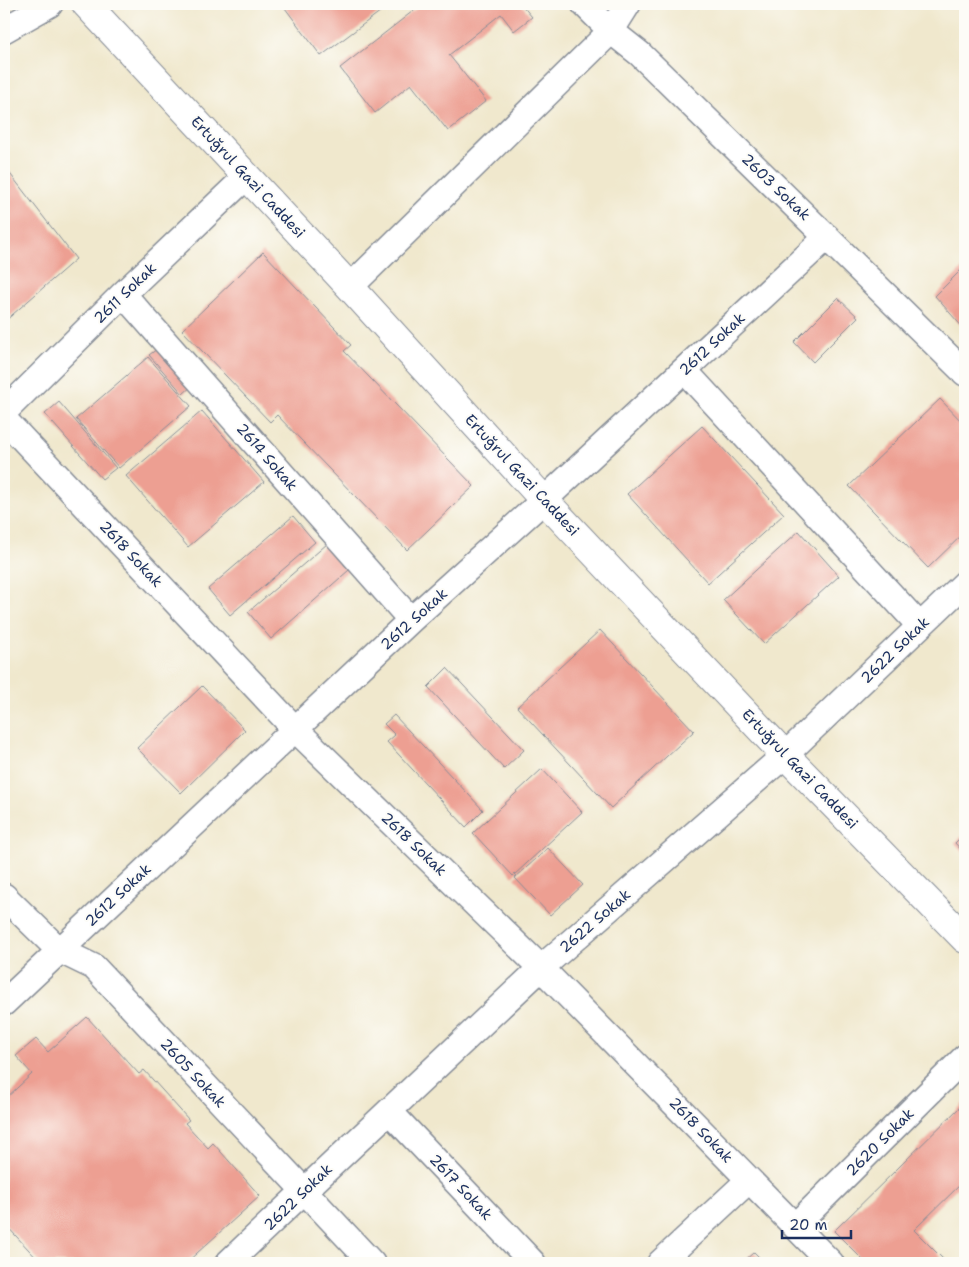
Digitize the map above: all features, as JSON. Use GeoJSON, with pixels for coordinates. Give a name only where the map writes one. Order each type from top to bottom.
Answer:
{"type":"FeatureCollection","features":[{"type":"Feature","properties":{"kind":"main road","name":"Ertuğrul Gazi Caddesi"},"geometry":{"type":"LineString","coordinates":[[86,4],[350,287],[544,500],[785,755],[965,939]]}},
{"type":"Feature","properties":{"kind":"street"},"geometry":{"type":"LineString","coordinates":[[4,30],[50,4]]}},
{"type":"Feature","properties":{"kind":"street","name":"2603 Sokak"},"geometry":{"type":"LineString","coordinates":[[584,4],[611,31],[640,54],[965,373]]}},
{"type":"Feature","properties":{"kind":"street"},"geometry":{"type":"LineString","coordinates":[[350,287],[611,31],[628,4]]}},
{"type":"Feature","properties":{"kind":"street","name":"2611 Sokak"},"geometry":{"type":"LineString","coordinates":[[4,412],[123,294],[247,176]]}},
{"type":"Feature","properties":{"kind":"street","name":"2612 Sokak"},"geometry":{"type":"LineString","coordinates":[[4,1003],[411,620],[544,500],[827,238]]}},
{"type":"Feature","properties":{"kind":"street","name":"2614 Sokak"},"geometry":{"type":"LineString","coordinates":[[123,294],[411,620]]}},
{"type":"Feature","properties":{"kind":"street"},"geometry":{"type":"LineString","coordinates":[[684,370],[920,626]]}},
{"type":"Feature","properties":{"kind":"street","name":"2618 Sokak"},"geometry":{"type":"LineString","coordinates":[[4,419],[295,728],[541,968],[831,1263]]}},
{"type":"Feature","properties":{"kind":"street","name":"2622 Sokak"},"geometry":{"type":"LineString","coordinates":[[228,1263],[541,968],[785,755],[965,583]]}},
{"type":"Feature","properties":{"kind":"street","name":"2605 Sokak"},"geometry":{"type":"LineString","coordinates":[[4,896],[59,950],[94,966],[372,1263]]}},
{"type":"Feature","properties":{"kind":"street","name":"2620 Sokak"},"geometry":{"type":"LineString","coordinates":[[795,1226],[965,1057]]}},
{"type":"Feature","properties":{"kind":"street","name":"2617 Sokak"},"geometry":{"type":"LineString","coordinates":[[389,1111],[533,1263]]}},
{"type":"Feature","properties":{"kind":"street"},"geometry":{"type":"LineString","coordinates":[[660,1263],[749,1180]]}},
{"type":"Feature","properties":{"kind":"building"},"geometry":{"type":"Polygon","coordinates":[[[282,4],[388,4],[389,5],[321,56],[282,4]]]}},
{"type":"Feature","properties":{"kind":"building"},"geometry":{"type":"Polygon","coordinates":[[[422,4],[521,4],[532,17],[514,31],[501,14],[449,55],[486,101],[448,131],[411,84],[375,113],[340,68],[422,4]]]}},
{"type":"Feature","properties":{"kind":"building"},"geometry":{"type":"Polygon","coordinates":[[[4,166],[76,259],[4,322],[4,166]]]}},
{"type":"Feature","properties":{"kind":"building"},"geometry":{"type":"Polygon","coordinates":[[[263,252],[351,345],[344,351],[474,486],[407,550],[277,415],[270,422],[182,330],[263,252]]]}},
{"type":"Feature","properties":{"kind":"building"},"geometry":{"type":"Polygon","coordinates":[[[965,266],[965,330],[935,296],[965,266]]]}},
{"type":"Feature","properties":{"kind":"building"},"geometry":{"type":"Polygon","coordinates":[[[838,298],[858,317],[813,362],[794,342],[838,298]]]}},
{"type":"Feature","properties":{"kind":"building"},"geometry":{"type":"Polygon","coordinates":[[[161,346],[194,384],[183,394],[149,355],[161,346]]]}},
{"type":"Feature","properties":{"kind":"building"},"geometry":{"type":"Polygon","coordinates":[[[148,357],[191,406],[119,468],[76,419],[148,357]]]}},
{"type":"Feature","properties":{"kind":"building"},"geometry":{"type":"Polygon","coordinates":[[[940,399],[965,425],[965,532],[928,568],[849,486],[940,399]]]}},
{"type":"Feature","properties":{"kind":"building"},"geometry":{"type":"Polygon","coordinates":[[[59,402],[116,468],[102,479],[45,414],[59,402]]]}},
{"type":"Feature","properties":{"kind":"building"},"geometry":{"type":"Polygon","coordinates":[[[202,411],[264,482],[188,547],[126,476],[202,411]]]}},
{"type":"Feature","properties":{"kind":"building"},"geometry":{"type":"Polygon","coordinates":[[[702,426],[784,514],[708,583],[627,494],[702,426]]]}},
{"type":"Feature","properties":{"kind":"building"},"geometry":{"type":"Polygon","coordinates":[[[293,516],[315,542],[230,615],[208,589],[293,516]]]}},
{"type":"Feature","properties":{"kind":"building"},"geometry":{"type":"Polygon","coordinates":[[[799,531],[839,576],[764,644],[723,600],[799,531]]]}},
{"type":"Feature","properties":{"kind":"building"},"geometry":{"type":"Polygon","coordinates":[[[327,544],[349,570],[271,639],[248,612],[327,544]]]}},
{"type":"Feature","properties":{"kind":"building"},"geometry":{"type":"Polygon","coordinates":[[[600,630],[694,731],[611,808],[517,707],[600,630]]]}},
{"type":"Feature","properties":{"kind":"building"},"geometry":{"type":"Polygon","coordinates":[[[447,668],[524,750],[504,769],[428,687],[447,668]]]}},
{"type":"Feature","properties":{"kind":"building"},"geometry":{"type":"Polygon","coordinates":[[[202,686],[245,730],[181,793],[137,748],[202,686]]]}},
{"type":"Feature","properties":{"kind":"building"},"geometry":{"type":"Polygon","coordinates":[[[394,715],[483,810],[466,827],[387,742],[395,735],[384,724],[394,715]]]}},
{"type":"Feature","properties":{"kind":"building"},"geometry":{"type":"Polygon","coordinates":[[[542,769],[582,812],[513,876],[473,833],[542,769]]]}},
{"type":"Feature","properties":{"kind":"building"},"geometry":{"type":"Polygon","coordinates":[[[965,833],[965,854],[955,843],[965,833]]]}},
{"type":"Feature","properties":{"kind":"building"},"geometry":{"type":"Polygon","coordinates":[[[548,848],[583,885],[550,915],[515,878],[548,848]]]}},
{"type":"Feature","properties":{"kind":"building"},"geometry":{"type":"Polygon","coordinates":[[[87,1017],[139,1074],[144,1070],[189,1120],[185,1123],[208,1148],[213,1143],[260,1196],[186,1263],[41,1263],[4,1223],[4,1100],[32,1074],[16,1056],[36,1039],[48,1052],[87,1017]]]}},
{"type":"Feature","properties":{"kind":"building"},"geometry":{"type":"Polygon","coordinates":[[[965,1102],[965,1180],[914,1230],[947,1263],[866,1263],[834,1231],[965,1102]]]}},
{"type":"Feature","properties":{"kind":"building"},"geometry":{"type":"Polygon","coordinates":[[[754,1252],[765,1263],[742,1263],[754,1252]]]}}]}
